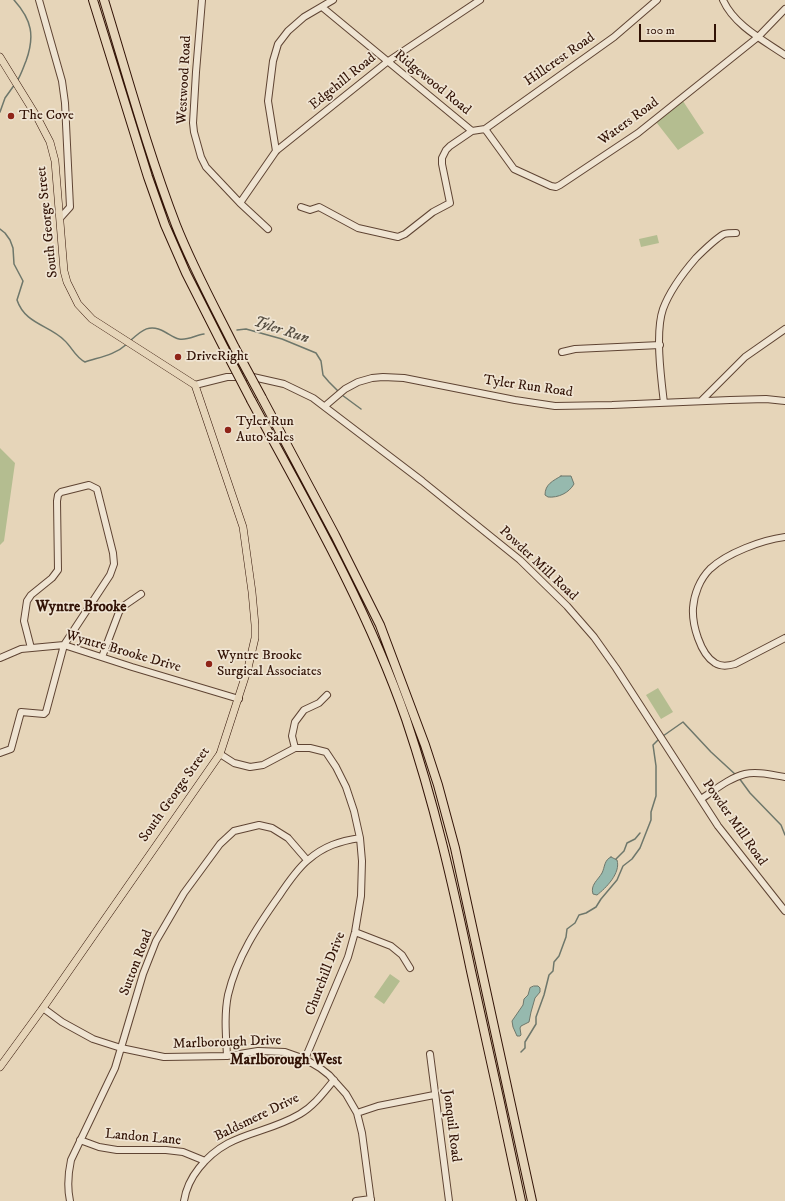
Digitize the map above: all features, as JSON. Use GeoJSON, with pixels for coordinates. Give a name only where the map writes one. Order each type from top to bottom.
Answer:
{"type":"FeatureCollection","features":[{"type":"Feature","properties":{"kind":"highway"},"geometry":{"type":"LineString","coordinates":[[93,0],[148,177],[165,225],[189,279],[225,350],[308,506],[360,609],[405,717],[424,777],[447,860],[521,1201]]}},
{"type":"Feature","properties":{"kind":"highway"},"geometry":{"type":"LineString","coordinates":[[104,0],[154,162],[176,226],[191,261],[335,535],[380,625],[425,745],[438,785],[455,848],[532,1201]]}},
{"type":"Feature","properties":{"kind":"main road","name":"South George Street"},"geometry":{"type":"LineString","coordinates":[[0,57],[44,129],[53,151],[56,163],[61,216],[64,271],[66,282],[72,294],[78,304],[88,315],[195,385],[243,527],[255,625],[253,650],[239,699],[220,754],[43,1008],[0,1067]]}},
{"type":"Feature","properties":{"kind":"street"},"geometry":{"type":"LineString","coordinates":[[39,0],[62,81],[65,103],[70,207],[68,211],[61,216]]}},
{"type":"Feature","properties":{"kind":"street","name":"Westwood Road"},"geometry":{"type":"LineString","coordinates":[[202,0],[196,72],[194,132],[201,158],[206,167],[240,203],[268,229]]}},
{"type":"Feature","properties":{"kind":"street"},"geometry":{"type":"LineString","coordinates":[[276,151],[268,101],[273,62],[278,44],[288,31],[304,17],[333,0]]}},
{"type":"Feature","properties":{"kind":"street","name":"Edgehill Road"},"geometry":{"type":"LineString","coordinates":[[240,203],[276,151],[387,62],[480,0]]}},
{"type":"Feature","properties":{"kind":"street","name":"Hillcrest Road"},"geometry":{"type":"LineString","coordinates":[[472,131],[485,129],[614,37],[657,0]]}},
{"type":"Feature","properties":{"kind":"street"},"geometry":{"type":"LineString","coordinates":[[723,0],[734,15],[758,37],[785,55]]}},
{"type":"Feature","properties":{"kind":"street","name":"Ridgewood Road"},"geometry":{"type":"LineString","coordinates":[[322,7],[472,131]]}},
{"type":"Feature","properties":{"kind":"street","name":"Waters Road"},"geometry":{"type":"LineString","coordinates":[[485,129],[514,170],[531,176],[537,181],[556,187],[560,186],[638,133],[758,37],[785,9]]}},
{"type":"Feature","properties":{"kind":"street"},"geometry":{"type":"LineString","coordinates":[[301,207],[310,210],[319,207],[358,228],[368,231],[398,237],[405,234],[433,212],[450,203],[442,158],[446,150],[472,131]]}},
{"type":"Feature","properties":{"kind":"street"},"geometry":{"type":"LineString","coordinates":[[664,403],[660,345],[663,310],[676,284],[701,252],[725,234],[736,233]]}},
{"type":"Feature","properties":{"kind":"street"},"geometry":{"type":"LineString","coordinates":[[701,401],[745,357],[785,328]]}},
{"type":"Feature","properties":{"kind":"street"},"geometry":{"type":"LineString","coordinates":[[562,352],[575,349],[660,345]]}},
{"type":"Feature","properties":{"kind":"street","name":"Powder Mill Road"},"geometry":{"type":"LineString","coordinates":[[195,385],[227,377],[253,377],[284,384],[313,398],[475,522],[546,583],[594,637],[616,668],[721,829],[785,911]]}},
{"type":"Feature","properties":{"kind":"street","name":"Tyler Run Road"},"geometry":{"type":"LineString","coordinates":[[325,406],[340,393],[358,382],[383,377],[404,378],[515,400],[556,406],[574,407],[766,399],[785,401]]}},
{"type":"Feature","properties":{"kind":"street"},"geometry":{"type":"LineString","coordinates":[[0,753],[11,749],[22,712],[44,714],[46,712],[64,645],[110,575],[114,564],[113,553],[97,489],[89,485],[61,492],[58,495],[58,570],[52,578],[31,595],[27,601],[24,620],[31,648]]}},
{"type":"Feature","properties":{"kind":"street"},"geometry":{"type":"LineString","coordinates":[[785,537],[746,549],[722,560],[709,570],[696,593],[693,610],[694,624],[705,653],[714,663],[724,666],[735,664],[785,638]]}},
{"type":"Feature","properties":{"kind":"street"},"geometry":{"type":"LineString","coordinates":[[102,657],[119,612],[125,605],[141,594]]}},
{"type":"Feature","properties":{"kind":"street","name":"Wyntre Brooke Drive"},"geometry":{"type":"LineString","coordinates":[[1,659],[21,649],[64,645],[239,699]]}},
{"type":"Feature","properties":{"kind":"street"},"geometry":{"type":"LineString","coordinates":[[220,754],[234,763],[250,767],[263,765],[295,748],[292,736],[295,722],[304,710],[319,703],[327,695]]}},
{"type":"Feature","properties":{"kind":"street","name":"Churchill Drive"},"geometry":{"type":"LineString","coordinates":[[295,748],[310,748],[326,752],[333,762],[346,787],[360,838],[362,861],[360,896],[355,932],[348,957],[305,1059]]}},
{"type":"Feature","properties":{"kind":"street"},"geometry":{"type":"LineString","coordinates":[[702,799],[736,777],[746,774],[759,773],[785,777]]}},
{"type":"Feature","properties":{"kind":"street","name":"Sutton Road"},"geometry":{"type":"LineString","coordinates":[[70,1201],[68,1174],[71,1160],[115,1068],[143,974],[156,941],[184,893],[220,844],[234,831],[259,825],[272,828],[288,838],[307,860]]}},
{"type":"Feature","properties":{"kind":"street"},"geometry":{"type":"LineString","coordinates":[[227,1056],[225,1017],[228,996],[235,970],[254,931],[287,884],[307,860],[328,846],[343,841],[360,838]]}},
{"type":"Feature","properties":{"kind":"street"},"geometry":{"type":"LineString","coordinates":[[355,932],[391,946],[402,955],[410,968]]}},
{"type":"Feature","properties":{"kind":"street","name":"Marlborough Drive"},"geometry":{"type":"LineString","coordinates":[[43,1008],[62,1022],[93,1039],[121,1048],[164,1057],[227,1056],[258,1051],[285,1052],[305,1059],[320,1068],[334,1080],[346,1094],[357,1113],[362,1133],[371,1200]]}},
{"type":"Feature","properties":{"kind":"street","name":"Jonquil Road"},"geometry":{"type":"LineString","coordinates":[[430,1054],[434,1095],[449,1201]]}},
{"type":"Feature","properties":{"kind":"street","name":"Baldsmere Drive"},"geometry":{"type":"LineString","coordinates":[[184,1201],[186,1190],[197,1171],[205,1161],[226,1144],[300,1114],[314,1103],[334,1080]]}},
{"type":"Feature","properties":{"kind":"street"},"geometry":{"type":"LineString","coordinates":[[357,1113],[378,1106],[434,1095]]}},
{"type":"Feature","properties":{"kind":"street","name":"Landon Lane"},"geometry":{"type":"LineString","coordinates":[[80,1140],[99,1147],[117,1150],[166,1150],[183,1152],[205,1161]]}},
{"type":"Feature","properties":{"kind":"street"},"geometry":{"type":"LineString","coordinates":[[356,1201],[371,1200]]}},
{"type":"Feature","properties":{"kind":"green space"},"geometry":{"type":"Polygon","coordinates":[[[681,98],[704,133],[678,150],[653,118],[681,98]]]}},
{"type":"Feature","properties":{"kind":"green space"},"geometry":{"type":"Polygon","coordinates":[[[657,235],[659,243],[641,247],[639,239],[657,235]]]}},
{"type":"Feature","properties":{"kind":"green space"},"geometry":{"type":"Polygon","coordinates":[[[0,448],[15,463],[4,541],[0,545],[0,448]]]}},
{"type":"Feature","properties":{"kind":"green space"},"geometry":{"type":"Polygon","coordinates":[[[658,688],[673,712],[661,719],[646,695],[658,688]]]}},
{"type":"Feature","properties":{"kind":"green space"},"geometry":{"type":"Polygon","coordinates":[[[390,974],[400,981],[384,1004],[374,997],[390,974]]]}},
{"type":"Feature","properties":{"kind":"water"},"geometry":{"type":"Polygon","coordinates":[[[561,476],[571,476],[574,484],[572,487],[559,496],[548,497],[545,495],[548,485],[561,476]]]}},
{"type":"Feature","properties":{"kind":"water"},"geometry":{"type":"Polygon","coordinates":[[[611,857],[617,860],[618,865],[615,875],[601,892],[597,895],[593,894],[593,885],[602,873],[606,862],[611,857]]]}},
{"type":"Feature","properties":{"kind":"water"},"geometry":{"type":"Polygon","coordinates":[[[538,986],[540,988],[540,992],[535,998],[529,1022],[521,1026],[521,1035],[517,1036],[512,1021],[523,1005],[524,999],[528,995],[530,988],[538,986]]]}},
{"type":"Feature","properties":{"kind":"waterway","name":"Tyler Run"},"geometry":{"type":"LineString","coordinates":[[14,0],[25,14],[31,36],[29,52],[17,81]]}},
{"type":"Feature","properties":{"kind":"waterway","name":"Tyler Run"},"geometry":{"type":"LineString","coordinates":[[0,112],[5,98],[15,84]]}},
{"type":"Feature","properties":{"kind":"waterway","name":"Tyler Run"},"geometry":{"type":"LineString","coordinates":[[0,229],[10,240],[13,248],[14,264],[23,281],[17,300],[21,308],[31,319],[58,335],[85,362],[112,353],[127,344]]}},
{"type":"Feature","properties":{"kind":"waterway","name":"Tyler Run"},"geometry":{"type":"LineString","coordinates":[[131,340],[139,333],[151,328],[160,329],[179,339],[188,339],[204,334]]}},
{"type":"Feature","properties":{"kind":"waterway","name":"Tyler Run"},"geometry":{"type":"LineString","coordinates":[[237,330],[246,329],[282,339],[316,353],[321,361],[323,375],[339,392]]}},
{"type":"Feature","properties":{"kind":"waterway","name":"Tyler Run"},"geometry":{"type":"LineString","coordinates":[[342,395],[361,409]]}},
{"type":"Feature","properties":{"kind":"waterway"},"geometry":{"type":"LineString","coordinates":[[663,736],[683,722],[711,752],[736,775]]}},
{"type":"Feature","properties":{"kind":"waterway"},"geometry":{"type":"LineString","coordinates":[[521,1052],[525,1048],[525,1042],[536,1024],[536,1017],[549,975],[553,971],[554,962],[559,956],[566,937],[567,929],[575,923],[579,915],[596,907],[617,880],[623,866],[632,859],[640,848],[651,820],[651,812],[656,796],[656,766],[653,745],[660,738]]}},
{"type":"Feature","properties":{"kind":"waterway"},"geometry":{"type":"LineString","coordinates":[[739,778],[750,793],[781,825],[785,835]]}},
{"type":"Feature","properties":{"kind":"waterway"},"geometry":{"type":"LineString","coordinates":[[616,859],[624,851],[627,843],[635,839],[640,833]]}},
{"type":"Feature","properties":{"kind":"place","name":"The Cove"},"geometry":{"type":"Point","coordinates":[11,116]}},
{"type":"Feature","properties":{"kind":"place","name":"DriveRight"},"geometry":{"type":"Point","coordinates":[178,357]}},
{"type":"Feature","properties":{"kind":"place","name":"Tyler Run Auto Sales"},"geometry":{"type":"Point","coordinates":[228,430]}},
{"type":"Feature","properties":{"kind":"place","name":"Wyntre Brooke Surgical Associates"},"geometry":{"type":"Point","coordinates":[209,664]}},
{"type":"Feature","properties":{"kind":"district","name":"Wyntre Brooke"},"geometry":{"type":"Point","coordinates":[81,608]}},
{"type":"Feature","properties":{"kind":"district","name":"Marlborough West"},"geometry":{"type":"Point","coordinates":[286,1061]}}]}
